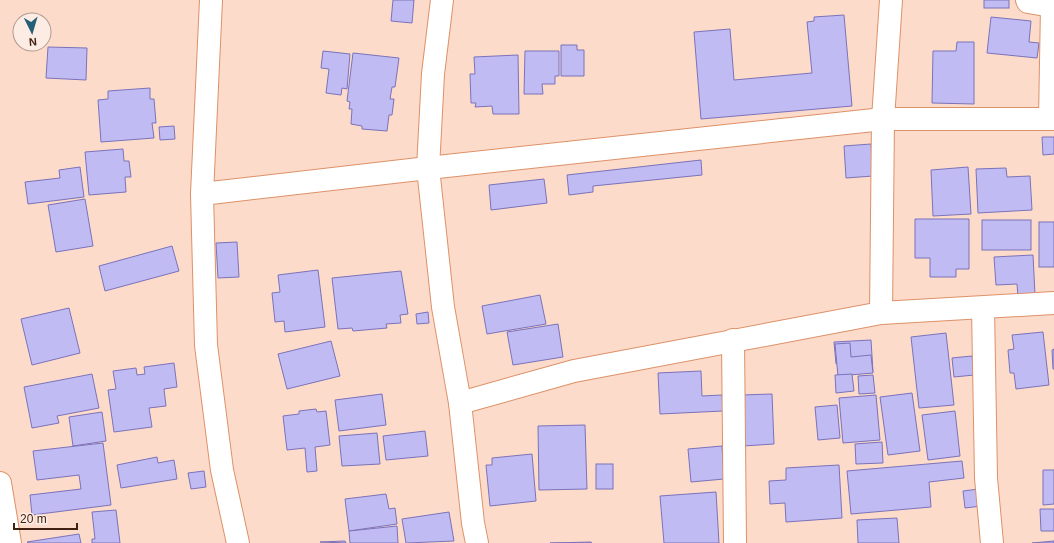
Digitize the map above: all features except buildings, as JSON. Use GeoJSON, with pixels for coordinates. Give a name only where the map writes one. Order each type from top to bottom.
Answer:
{"type":"FeatureCollection","features":[{"type":"Feature","properties":{"kind":"street"},"geometry":{"type":"LineString","coordinates":[[212,0],[202,194],[206,345],[222,470],[238,543]]}},
{"type":"Feature","properties":{"kind":"street"},"geometry":{"type":"LineString","coordinates":[[442,0],[433,74],[428,168],[442,307],[460,403],[473,523],[477,543]]}},
{"type":"Feature","properties":{"kind":"street"},"geometry":{"type":"LineString","coordinates":[[881,313],[883,119],[891,0]]}},
{"type":"Feature","properties":{"kind":"street"},"geometry":{"type":"LineString","coordinates":[[202,194],[883,119],[1052,119],[1052,6],[1028,2],[1027,0]]}},
{"type":"Feature","properties":{"kind":"street"},"geometry":{"type":"LineString","coordinates":[[460,403],[574,371],[881,313],[1054,303]]}},
{"type":"Feature","properties":{"kind":"street"},"geometry":{"type":"LineString","coordinates":[[983,308],[986,478],[992,543]]}},
{"type":"Feature","properties":{"kind":"street"},"geometry":{"type":"LineString","coordinates":[[732,340],[735,543]]}},
{"type":"Feature","properties":{"kind":"street"},"geometry":{"type":"LineString","coordinates":[[0,483],[6,541]]}}]}
